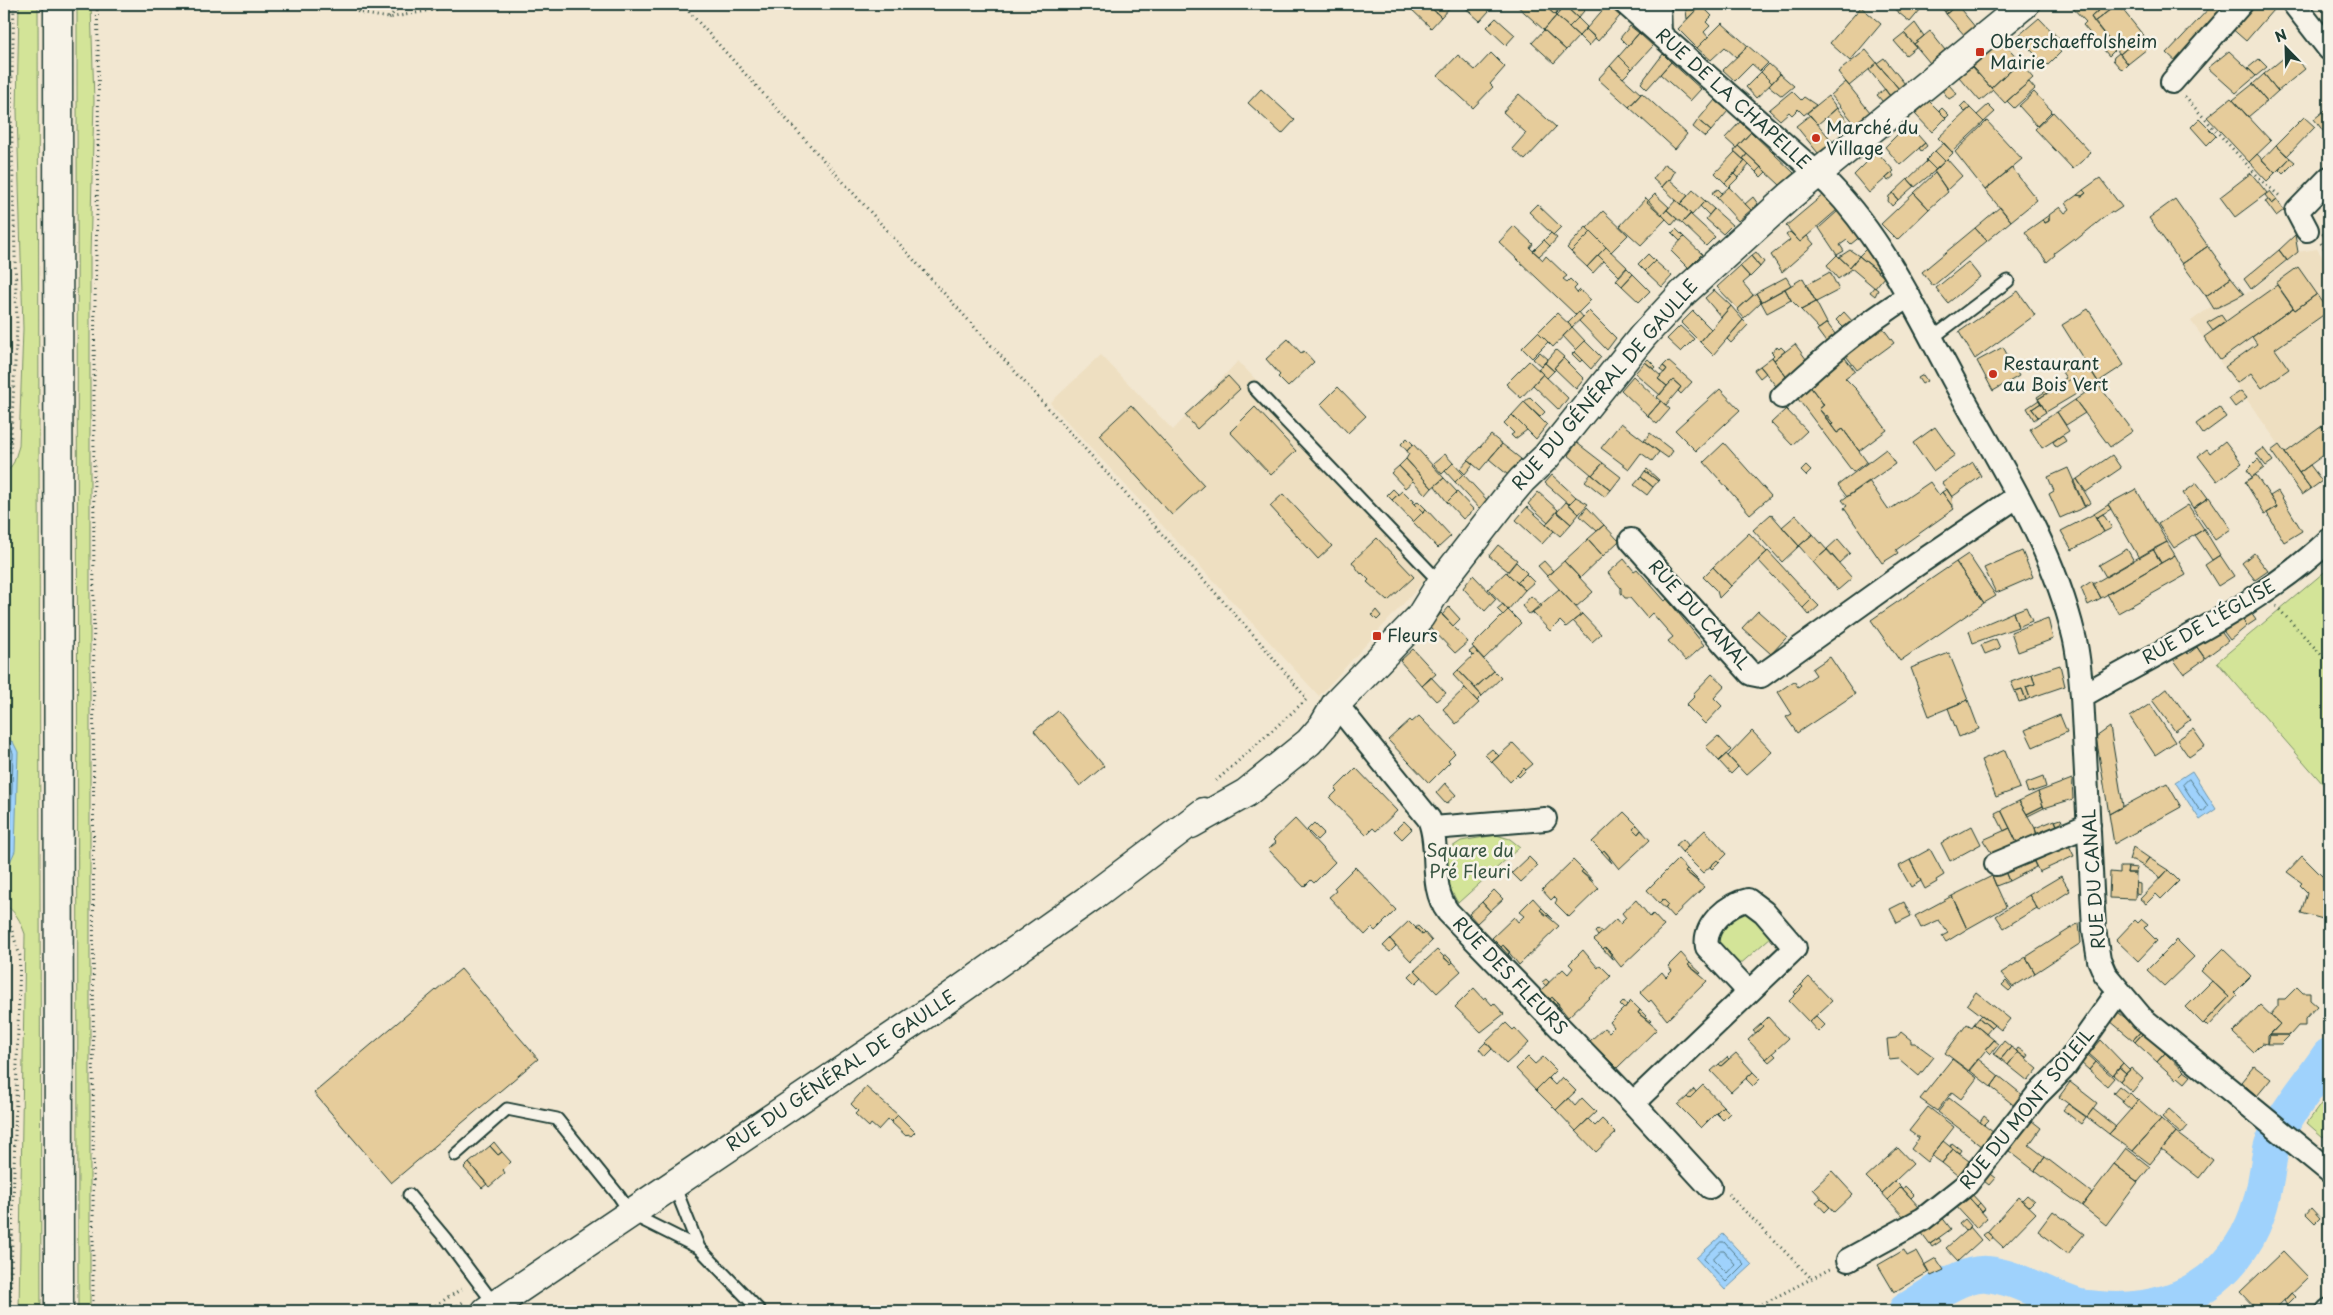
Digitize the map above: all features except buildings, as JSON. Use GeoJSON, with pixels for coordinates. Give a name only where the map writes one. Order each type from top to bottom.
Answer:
{"type":"FeatureCollection","features":[{"type":"Feature","properties":{"kind":"street"},"geometry":{"type":"LineString","coordinates":[[58,4],[60,1311]]}},
{"type":"Feature","properties":{"kind":"street","name":"RUE DE LA CHAPELLE"},"geometry":{"type":"LineString","coordinates":[[1626,4],[1817,174]]}},
{"type":"Feature","properties":{"kind":"street"},"geometry":{"type":"LineString","coordinates":[[1659,4],[1660,34]]}},
{"type":"Feature","properties":{"kind":"street","name":"RUE DU GÉNÉRAL DE GAULLE"},"geometry":{"type":"LineString","coordinates":[[491,1308],[942,1003],[1191,824],[1246,794],[1295,755],[1323,726],[1328,708],[1420,617],[1443,580],[1516,487],[1546,458],[1660,317],[1708,268],[1817,174],[2025,4]]}},
{"type":"Feature","properties":{"kind":"street"},"geometry":{"type":"LineString","coordinates":[[2172,82],[2241,4]]}},
{"type":"Feature","properties":{"kind":"street"},"geometry":{"type":"LineString","coordinates":[[2294,4],[2329,49]]}},
{"type":"Feature","properties":{"kind":"street","name":"RUE DU CANAL"},"geometry":{"type":"LineString","coordinates":[[1817,174],[1854,210],[1890,262],[2040,538],[2068,614],[2078,662],[2082,696],[2096,946],[2105,974],[2118,992],[2142,1018],[2329,1171]]}},
{"type":"Feature","properties":{"kind":"street"},"geometry":{"type":"LineString","coordinates":[[2302,220],[2329,178]]}},
{"type":"Feature","properties":{"kind":"street"},"geometry":{"type":"LineString","coordinates":[[1782,397],[1837,346],[1866,323],[1909,296]]}},
{"type":"Feature","properties":{"kind":"street","name":"RUE DU CANAL"},"geometry":{"type":"LineString","coordinates":[[1631,540],[1752,674],[1761,676],[1908,570],[2018,496]]}},
{"type":"Feature","properties":{"kind":"street","name":"RUE DE L'ÉGLISE"},"geometry":{"type":"LineString","coordinates":[[2082,696],[2264,593],[2307,560],[2329,540]]}},
{"type":"Feature","properties":{"kind":"street","name":"RUE DES FLEURS"},"geometry":{"type":"LineString","coordinates":[[1328,708],[1425,812],[1432,828],[1438,887],[1444,906],[1710,1186]]}},
{"type":"Feature","properties":{"kind":"street"},"geometry":{"type":"LineString","coordinates":[[1432,828],[1545,819]]}},
{"type":"Feature","properties":{"kind":"street"},"geometry":{"type":"LineString","coordinates":[[1996,864],[2089,825]]}},
{"type":"Feature","properties":{"kind":"street"},"geometry":{"type":"LineString","coordinates":[[1633,1103],[1795,948],[1754,903],[1748,900],[1731,906],[1708,931],[1706,940],[1707,947],[1749,992]]}},
{"type":"Feature","properties":{"kind":"street","name":"RUE DU MONT SOLEIL"},"geometry":{"type":"LineString","coordinates":[[1848,1260],[1923,1219],[1967,1184],[2037,1095],[2064,1068],[2118,992]]}},
{"type":"Feature","properties":{"kind":"lane"},"geometry":{"type":"LineString","coordinates":[[1931,338],[2008,280]]}},
{"type":"Feature","properties":{"kind":"lane"},"geometry":{"type":"LineString","coordinates":[[1254,388],[1431,572],[1443,580]]}},
{"type":"Feature","properties":{"kind":"lane"},"geometry":{"type":"LineString","coordinates":[[455,1155],[507,1109],[557,1119],[619,1196],[631,1214],[699,1248],[760,1311]]}},
{"type":"Feature","properties":{"kind":"lane"},"geometry":{"type":"LineString","coordinates":[[674,1185],[699,1248]]}},
{"type":"Feature","properties":{"kind":"lane"},"geometry":{"type":"LineString","coordinates":[[409,1195],[445,1238],[476,1280],[491,1308]]}},
{"type":"Feature","properties":{"kind":"path"},"geometry":{"type":"LineString","coordinates":[[4,460],[10,454],[17,326],[11,110],[14,4]]}},
{"type":"Feature","properties":{"kind":"path"},"geometry":{"type":"LineString","coordinates":[[93,1311],[94,373],[95,256],[100,124],[97,4]]}},
{"type":"Feature","properties":{"kind":"path"},"geometry":{"type":"LineString","coordinates":[[351,4],[359,13],[389,18],[464,4]]}},
{"type":"Feature","properties":{"kind":"path"},"geometry":{"type":"LineString","coordinates":[[389,18],[401,4]]}},
{"type":"Feature","properties":{"kind":"path"},"geometry":{"type":"LineString","coordinates":[[682,4],[1246,626],[1328,708]]}},
{"type":"Feature","properties":{"kind":"path"},"geometry":{"type":"LineString","coordinates":[[2172,82],[2264,183],[2302,220]]}},
{"type":"Feature","properties":{"kind":"path"},"geometry":{"type":"LineString","coordinates":[[2264,593],[2329,663]]}},
{"type":"Feature","properties":{"kind":"path"},"geometry":{"type":"LineString","coordinates":[[4,919],[10,924],[20,956],[10,1311]]}},
{"type":"Feature","properties":{"kind":"path"},"geometry":{"type":"LineString","coordinates":[[1710,1186],[1722,1188],[1812,1279]]}},
{"type":"Feature","properties":{"kind":"path"},"geometry":{"type":"LineString","coordinates":[[1749,1311],[1848,1260]]}},
{"type":"Feature","properties":{"kind":"path"},"geometry":{"type":"LineString","coordinates":[[427,1311],[476,1280]]}},
{"type":"Feature","properties":{"kind":"shaded area"},"geometry":{"type":"Polygon","coordinates":[[[2317,249],[2329,267],[2329,421],[2285,453],[2191,321],[2212,306],[2251,291],[2298,252],[2317,249]]]}},
{"type":"Feature","properties":{"kind":"shaded area"},"geometry":{"type":"Polygon","coordinates":[[[1101,355],[1173,430],[1238,361],[1436,568],[1319,696],[1050,403],[1101,355]]]}},
{"type":"Feature","properties":{"kind":"green space"},"geometry":{"type":"Polygon","coordinates":[[[19,4],[38,4],[41,1311],[19,1311],[25,934],[17,917],[4,904],[4,477],[14,462],[19,446],[23,329],[17,111],[19,4]]]}},
{"type":"Feature","properties":{"kind":"green space"},"geometry":{"type":"Polygon","coordinates":[[[77,4],[91,4],[94,101],[90,256],[90,1311],[78,1311],[77,4]]]}},
{"type":"Feature","properties":{"kind":"green space"},"geometry":{"type":"Polygon","coordinates":[[[4,139],[6,141],[10,351],[4,345],[4,139]]]}},
{"type":"Feature","properties":{"kind":"green space"},"geometry":{"type":"Polygon","coordinates":[[[2329,568],[2329,791],[2217,662],[2329,568]]]}},
{"type":"Feature","properties":{"kind":"green space","name":"Square du Pré Fleuri"},"geometry":{"type":"Polygon","coordinates":[[[1496,835],[1510,839],[1520,847],[1458,903],[1449,887],[1447,854],[1452,847],[1461,841],[1496,835]]]}},
{"type":"Feature","properties":{"kind":"green space"},"geometry":{"type":"Polygon","coordinates":[[[1741,909],[1749,912],[1772,936],[1738,966],[1714,943],[1716,931],[1741,909]]]}},
{"type":"Feature","properties":{"kind":"green space"},"geometry":{"type":"Polygon","coordinates":[[[2329,1093],[2329,1129],[2323,1137],[2307,1123],[2329,1093]]]}},
{"type":"Feature","properties":{"kind":"water"},"geometry":{"type":"Polygon","coordinates":[[[4,738],[13,742],[18,752],[15,851],[10,862],[4,865],[4,738]]]}},
{"type":"Feature","properties":{"kind":"water"},"geometry":{"type":"Polygon","coordinates":[[[2192,771],[2216,809],[2200,820],[2175,782],[2192,771]]]}},
{"type":"Feature","properties":{"kind":"water"},"geometry":{"type":"Polygon","coordinates":[[[1723,1234],[1752,1265],[1725,1290],[1696,1258],[1723,1234]]]}},
{"type":"Feature","properties":{"kind":"waterway"},"geometry":{"type":"LineString","coordinates":[[1906,1311],[1956,1281],[1977,1274],[2010,1279],[2076,1306],[2098,1309],[2116,1310],[2150,1307],[2183,1296],[2199,1288],[2226,1266],[2248,1236],[2261,1203],[2272,1145],[2290,1111],[2329,1056]]}},
{"type":"Feature","properties":{"kind":"place","name":"Oberschaeffolsheim Mairie"},"geometry":{"type":"Point","coordinates":[1980,52]}},
{"type":"Feature","properties":{"kind":"place","name":"Marché du Village"},"geometry":{"type":"Point","coordinates":[1816,138]}},
{"type":"Feature","properties":{"kind":"place","name":"Restaurant au Bois Vert"},"geometry":{"type":"Point","coordinates":[1993,374]}},
{"type":"Feature","properties":{"kind":"place","name":"Fleurs"},"geometry":{"type":"Point","coordinates":[1377,636]}}]}
